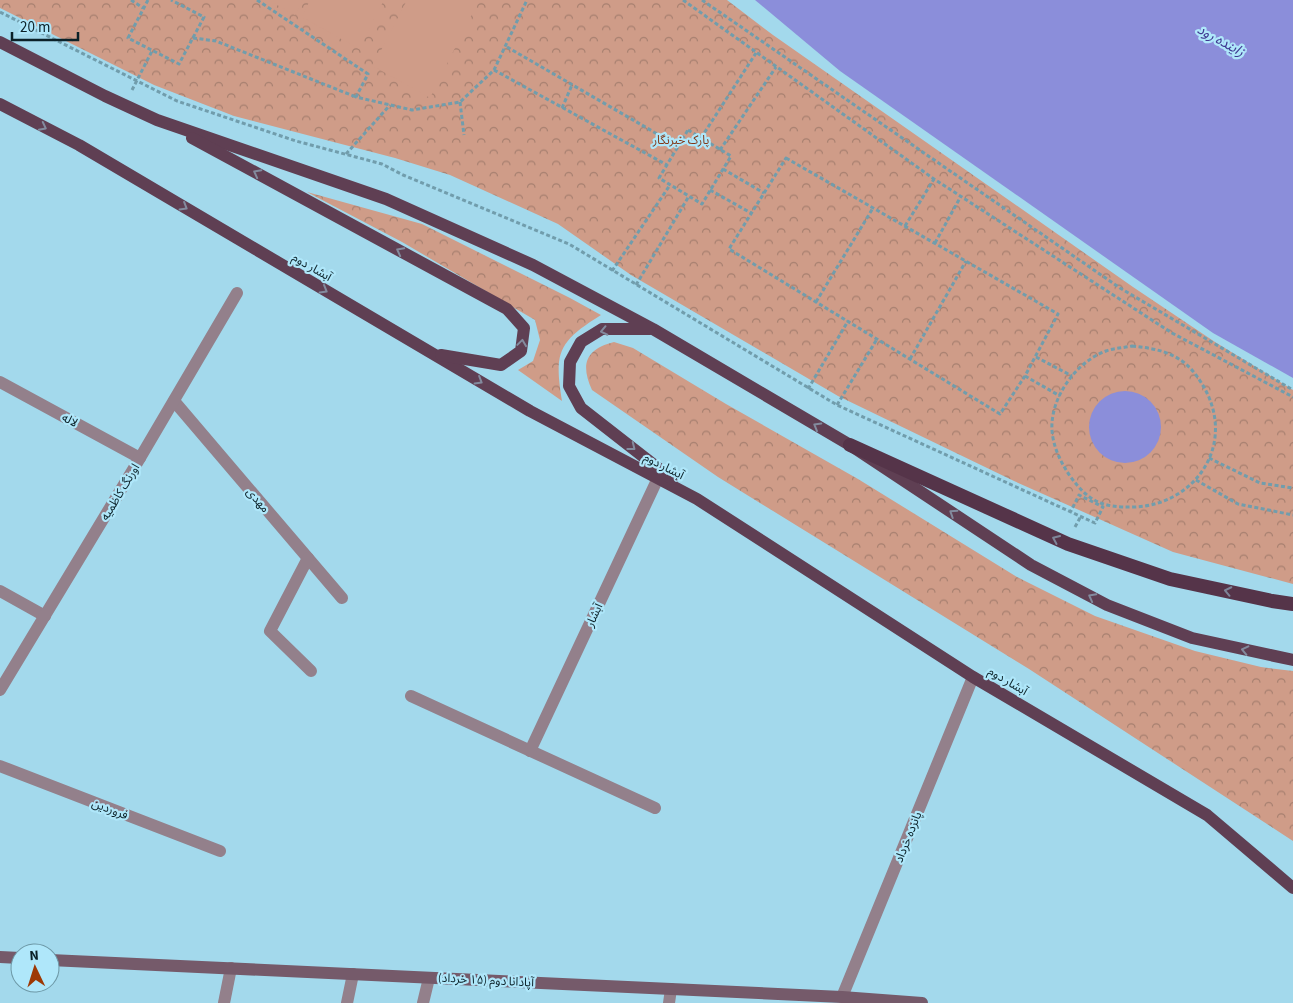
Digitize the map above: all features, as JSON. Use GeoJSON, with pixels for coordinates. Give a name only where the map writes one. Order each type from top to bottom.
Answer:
{"type":"FeatureCollection","features":[{"type":"Feature","properties":{"kind":"highway"},"geometry":{"type":"LineString","coordinates":[[850,445],[1068,544],[1170,579],[1293,604]]}},
{"type":"Feature","properties":{"kind":"main road"},"geometry":{"type":"LineString","coordinates":[[0,42],[157,120],[507,309],[524,328],[521,352],[501,366],[434,354]]}},
{"type":"Feature","properties":{"kind":"main road","name":"آبشار دوم"},"geometry":{"type":"LineString","coordinates":[[0,104],[79,145],[530,411],[697,499],[973,677],[1206,816],[1293,888]]}},
{"type":"Feature","properties":{"kind":"main road"},"geometry":{"type":"LineString","coordinates":[[157,120],[386,199],[533,265],[652,329],[850,445],[1031,565],[1107,605],[1192,638],[1293,660]]}},
{"type":"Feature","properties":{"kind":"main road"},"geometry":{"type":"LineString","coordinates":[[652,329],[602,329],[581,342],[570,362],[569,386],[581,408],[697,499]]}},
{"type":"Feature","properties":{"kind":"main road","name":"آپادانا دوم (۱۵ خرداد)"},"geometry":{"type":"LineString","coordinates":[[60,960],[842,997],[922,1003]]}},
{"type":"Feature","properties":{"kind":"street","name":"اورنگ کاظمیه"},"geometry":{"type":"LineString","coordinates":[[0,690],[237,293]]}},
{"type":"Feature","properties":{"kind":"street","name":"لاله"},"geometry":{"type":"LineString","coordinates":[[0,382],[140,458]]}},
{"type":"Feature","properties":{"kind":"street","name":"مهدی"},"geometry":{"type":"LineString","coordinates":[[174,401],[342,598]]}},
{"type":"Feature","properties":{"kind":"street","name":"آبشار"},"geometry":{"type":"LineString","coordinates":[[530,751],[658,478]]}},
{"type":"Feature","properties":{"kind":"street"},"geometry":{"type":"LineString","coordinates":[[308,558],[270,631],[311,671]]}},
{"type":"Feature","properties":{"kind":"street"},"geometry":{"type":"LineString","coordinates":[[0,591],[45,616]]}},
{"type":"Feature","properties":{"kind":"street","name":"پانزده خرداد"},"geometry":{"type":"LineString","coordinates":[[842,997],[973,677]]}},
{"type":"Feature","properties":{"kind":"street"},"geometry":{"type":"LineString","coordinates":[[411,696],[655,808]]}},
{"type":"Feature","properties":{"kind":"street","name":"فروردین"},"geometry":{"type":"LineString","coordinates":[[0,766],[220,851]]}},
{"type":"Feature","properties":{"kind":"street"},"geometry":{"type":"LineString","coordinates":[[224,1003],[231,968]]}},
{"type":"Feature","properties":{"kind":"street"},"geometry":{"type":"LineString","coordinates":[[346,1003],[353,974]]}},
{"type":"Feature","properties":{"kind":"street"},"geometry":{"type":"LineString","coordinates":[[423,1003],[429,978]]}},
{"type":"Feature","properties":{"kind":"street"},"geometry":{"type":"LineString","coordinates":[[669,1003],[671,989]]}},
{"type":"Feature","properties":{"kind":"path"},"geometry":{"type":"LineString","coordinates":[[131,0],[143,8]]}},
{"type":"Feature","properties":{"kind":"path"},"geometry":{"type":"LineString","coordinates":[[148,0],[128,38],[179,64],[204,17],[179,2],[171,0]]}},
{"type":"Feature","properties":{"kind":"path"},"geometry":{"type":"LineString","coordinates":[[257,0],[368,74],[356,97]]}},
{"type":"Feature","properties":{"kind":"path"},"geometry":{"type":"LineString","coordinates":[[193,38],[216,40],[356,97],[412,110],[460,102],[494,70],[527,0]]}},
{"type":"Feature","properties":{"kind":"path"},"geometry":{"type":"LineString","coordinates":[[682,0],[960,196],[1172,333],[1293,397]]}},
{"type":"Feature","properties":{"kind":"path"},"geometry":{"type":"LineString","coordinates":[[702,0],[1120,288],[1293,390]]}},
{"type":"Feature","properties":{"kind":"path"},"geometry":{"type":"LineString","coordinates":[[506,46],[678,146]]}},
{"type":"Feature","properties":{"kind":"path"},"geometry":{"type":"LineString","coordinates":[[124,105],[152,50]]}},
{"type":"Feature","properties":{"kind":"path"},"geometry":{"type":"LineString","coordinates":[[701,138],[756,53]]}},
{"type":"Feature","properties":{"kind":"path"},"geometry":{"type":"LineString","coordinates":[[720,150],[776,68]]}},
{"type":"Feature","properties":{"kind":"path"},"geometry":{"type":"LineString","coordinates":[[494,70],[666,165]]}},
{"type":"Feature","properties":{"kind":"path"},"geometry":{"type":"LineString","coordinates":[[562,108],[572,85]]}},
{"type":"Feature","properties":{"kind":"path"},"geometry":{"type":"LineString","coordinates":[[460,102],[464,135]]}},
{"type":"Feature","properties":{"kind":"path"},"geometry":{"type":"LineString","coordinates":[[346,154],[390,105]]}},
{"type":"Feature","properties":{"kind":"path"},"geometry":{"type":"LineString","coordinates":[[688,130],[701,138],[731,156],[702,204],[659,178],[688,130]]}},
{"type":"Feature","properties":{"kind":"path"},"geometry":{"type":"LineString","coordinates":[[786,158],[874,208],[1058,314],[1025,376],[1000,414],[729,249],[786,158]]}},
{"type":"Feature","properties":{"kind":"path"},"geometry":{"type":"LineString","coordinates":[[723,169],[764,193]]}},
{"type":"Feature","properties":{"kind":"path"},"geometry":{"type":"LineString","coordinates":[[904,226],[934,178]]}},
{"type":"Feature","properties":{"kind":"path"},"geometry":{"type":"LineString","coordinates":[[612,271],[670,185]]}},
{"type":"Feature","properties":{"kind":"path"},"geometry":{"type":"LineString","coordinates":[[710,190],[751,213]]}},
{"type":"Feature","properties":{"kind":"path"},"geometry":{"type":"LineString","coordinates":[[636,286],[689,196]]}},
{"type":"Feature","properties":{"kind":"path"},"geometry":{"type":"LineString","coordinates":[[935,243],[960,196]]}},
{"type":"Feature","properties":{"kind":"path"},"geometry":{"type":"LineString","coordinates":[[816,302],[874,208]]}},
{"type":"Feature","properties":{"kind":"path"},"geometry":{"type":"LineString","coordinates":[[910,360],[966,261]]}},
{"type":"Feature","properties":{"kind":"path"},"geometry":{"type":"LineString","coordinates":[[808,388],[848,321]]}},
{"type":"Feature","properties":{"kind":"path"},"geometry":{"type":"LineString","coordinates":[[837,405],[877,339]]}},
{"type":"Feature","properties":{"kind":"path"},"geometry":{"type":"LineString","coordinates":[[1072,376],[1064,385],[1054,410],[1053,436],[1060,462],[1076,484],[1094,502],[1103,507],[1095,523],[1071,511],[1079,495],[1094,502],[1123,508],[1150,506],[1175,497],[1196,480],[1210,458],[1216,432],[1213,405],[1201,381],[1182,361],[1158,349],[1132,346],[1105,351],[1082,365],[1072,376]]}},
{"type":"Feature","properties":{"kind":"path"},"geometry":{"type":"LineString","coordinates":[[1036,357],[1072,376]]}},
{"type":"Feature","properties":{"kind":"path"},"geometry":{"type":"LineString","coordinates":[[1025,376],[1060,396]]}},
{"type":"Feature","properties":{"kind":"path"},"geometry":{"type":"LineString","coordinates":[[1210,458],[1260,483],[1293,488]]}},
{"type":"Feature","properties":{"kind":"path"},"geometry":{"type":"LineString","coordinates":[[1196,480],[1238,504],[1293,515]]}},
{"type":"Feature","properties":{"kind":"green space","name":"پارک خبرنگار"},"geometry":{"type":"Polygon","coordinates":[[[0,0],[727,0],[773,35],[1133,287],[1215,342],[1293,390],[1293,584],[1173,552],[1014,481],[838,396],[631,275],[558,224],[450,175],[395,158],[234,116],[154,85],[0,8],[0,0]]]}},
{"type":"Feature","properties":{"kind":"green space"},"geometry":{"type":"Polygon","coordinates":[[[268,0],[303,0],[295,15],[268,0]]]}},
{"type":"Feature","properties":{"kind":"green space"},"geometry":{"type":"Polygon","coordinates":[[[310,0],[384,0],[359,49],[302,17],[310,0]]]}},
{"type":"Feature","properties":{"kind":"green space"},"geometry":{"type":"Polygon","coordinates":[[[407,0],[479,0],[430,98],[373,66],[407,0]]]}},
{"type":"Feature","properties":{"kind":"green space"},"geometry":{"type":"Polygon","coordinates":[[[307,192],[422,224],[601,315],[576,333],[562,350],[559,359],[559,371],[562,401],[518,370],[533,361],[540,340],[535,320],[402,242],[307,192]]]}},
{"type":"Feature","properties":{"kind":"green space"},"geometry":{"type":"Polygon","coordinates":[[[614,342],[633,348],[726,404],[858,479],[1017,577],[1095,616],[1195,651],[1261,667],[1293,671],[1293,841],[1029,669],[718,477],[592,390],[586,373],[588,359],[597,349],[614,342]]]}},
{"type":"Feature","properties":{"kind":"water","name":"زاینده رود"},"geometry":{"type":"Polygon","coordinates":[[[755,0],[1293,0],[1293,378],[1213,333],[840,71],[755,0]]]}},
{"type":"Feature","properties":{"kind":"water"},"geometry":{"type":"Polygon","coordinates":[[[1125,391],[1139,394],[1151,401],[1158,413],[1161,427],[1158,441],[1151,453],[1139,460],[1125,463],[1111,460],[1099,453],[1092,441],[1089,427],[1092,413],[1099,401],[1111,394],[1125,391]]]}}]}
